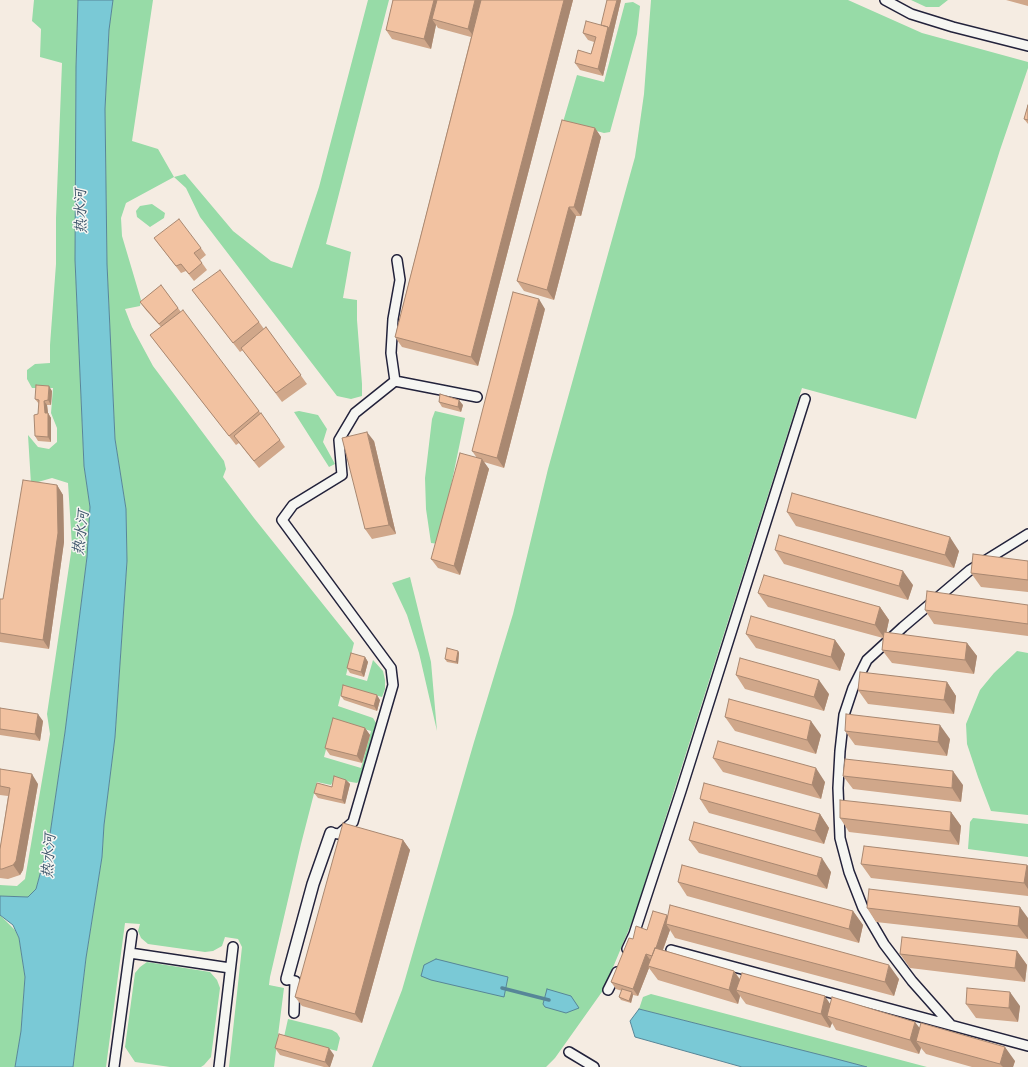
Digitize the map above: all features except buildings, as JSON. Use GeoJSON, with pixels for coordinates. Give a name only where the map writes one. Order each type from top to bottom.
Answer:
{"type":"FeatureCollection","features":[{"type":"Feature","properties":{"kind":"street"},"geometry":{"type":"LineString","coordinates":[[885,0],[918,16],[953,27],[1028,46]]}},
{"type":"Feature","properties":{"kind":"street"},"geometry":{"type":"LineString","coordinates":[[395,381],[391,353],[393,319],[400,280],[397,260]]}},
{"type":"Feature","properties":{"kind":"street"},"geometry":{"type":"LineString","coordinates":[[294,1013],[295,981],[287,979],[313,884],[331,833],[339,834],[353,822],[393,685],[391,668],[282,520],[293,505],[342,475],[339,440],[355,413],[395,381],[477,397]]}},
{"type":"Feature","properties":{"kind":"street"},"geometry":{"type":"LineString","coordinates":[[608,990],[634,934],[805,399]]}},
{"type":"Feature","properties":{"kind":"street"},"geometry":{"type":"LineString","coordinates":[[950,1025],[912,981],[884,944],[863,908],[849,872],[840,838],[838,788],[844,715],[867,660],[970,570],[1028,534]]}},
{"type":"Feature","properties":{"kind":"street"},"geometry":{"type":"LineString","coordinates":[[114,1067],[132,934]]}},
{"type":"Feature","properties":{"kind":"street"},"geometry":{"type":"LineString","coordinates":[[219,1067],[233,947]]}},
{"type":"Feature","properties":{"kind":"street"},"geometry":{"type":"LineString","coordinates":[[671,950],[1028,1046]]}},
{"type":"Feature","properties":{"kind":"street"},"geometry":{"type":"LineString","coordinates":[[130,953],[230,968]]}},
{"type":"Feature","properties":{"kind":"street"},"geometry":{"type":"LineString","coordinates":[[569,1052],[594,1067]]}},
{"type":"Feature","properties":{"kind":"green space"},"geometry":{"type":"Polygon","coordinates":[[[34,0],[78,0],[76,67],[75,260],[84,466],[90,507],[87,557],[65,732],[49,841],[36,889],[28,897],[0,896],[0,885],[17,886],[25,879],[50,734],[47,714],[72,546],[68,483],[52,478],[31,484],[28,435],[38,447],[49,449],[57,442],[57,428],[51,413],[53,388],[32,388],[27,379],[27,370],[35,364],[50,363],[56,264],[56,218],[62,63],[40,57],[41,29],[32,21],[34,0]]]}},
{"type":"Feature","properties":{"kind":"green space"},"geometry":{"type":"Polygon","coordinates":[[[113,0],[153,0],[132,141],[158,149],[174,177],[126,203],[121,218],[122,236],[141,300],[140,306],[125,309],[132,327],[153,366],[224,461],[226,469],[223,477],[354,643],[346,675],[367,681],[373,660],[383,671],[385,680],[385,689],[382,697],[343,686],[338,706],[373,718],[376,723],[361,779],[357,783],[334,779],[331,785],[317,782],[270,977],[269,985],[284,988],[274,1067],[229,1067],[242,947],[238,939],[225,937],[222,946],[213,951],[205,952],[148,944],[141,938],[138,931],[140,924],[125,923],[106,1067],[73,1067],[86,958],[102,857],[104,825],[115,737],[127,561],[126,509],[115,439],[107,264],[105,109],[109,30],[113,0]],[[334,720],[324,757],[361,768],[371,731],[334,720]]]}},
{"type":"Feature","properties":{"kind":"green space"},"geometry":{"type":"Polygon","coordinates":[[[368,0],[389,0],[326,244],[351,252],[343,298],[357,300],[362,396],[351,399],[337,396],[200,217],[186,188],[174,177],[185,174],[233,231],[271,261],[292,268],[319,187],[368,0]]]}},
{"type":"Feature","properties":{"kind":"green space"},"geometry":{"type":"Polygon","coordinates":[[[651,0],[848,0],[922,33],[1028,62],[1028,68],[1000,150],[916,419],[802,388],[634,917],[604,989],[555,1058],[546,1067],[372,1067],[402,990],[513,614],[548,469],[635,157],[644,94],[651,0]]]}},
{"type":"Feature","properties":{"kind":"green space"},"geometry":{"type":"Polygon","coordinates":[[[911,0],[948,0],[939,7],[926,7],[911,0]]]}},
{"type":"Feature","properties":{"kind":"green space"},"geometry":{"type":"Polygon","coordinates":[[[633,2],[640,6],[637,34],[610,132],[604,133],[563,122],[577,75],[604,82],[625,3],[633,2]]]}},
{"type":"Feature","properties":{"kind":"green space"},"geometry":{"type":"Polygon","coordinates":[[[152,204],[165,213],[164,218],[150,227],[137,217],[136,211],[140,206],[152,204]]]}},
{"type":"Feature","properties":{"kind":"green space"},"geometry":{"type":"Polygon","coordinates":[[[299,411],[318,415],[327,429],[323,442],[335,464],[329,467],[294,412],[299,411]]]}},
{"type":"Feature","properties":{"kind":"green space"},"geometry":{"type":"Polygon","coordinates":[[[435,411],[465,418],[439,544],[431,543],[426,509],[425,478],[432,419],[435,411]]]}},
{"type":"Feature","properties":{"kind":"green space"},"geometry":{"type":"Polygon","coordinates":[[[410,577],[431,662],[437,731],[419,653],[407,615],[392,583],[410,577]]]}},
{"type":"Feature","properties":{"kind":"green space"},"geometry":{"type":"Polygon","coordinates":[[[1017,651],[1028,653],[1028,815],[991,811],[967,744],[966,724],[980,690],[994,673],[1017,651]]]}},
{"type":"Feature","properties":{"kind":"green space"},"geometry":{"type":"Polygon","coordinates":[[[973,818],[1028,824],[1028,857],[968,849],[970,822],[973,818]]]}},
{"type":"Feature","properties":{"kind":"green space"},"geometry":{"type":"Polygon","coordinates":[[[0,915],[15,930],[19,938],[25,977],[21,1031],[15,1067],[0,1067],[0,915]]]}},
{"type":"Feature","properties":{"kind":"green space"},"geometry":{"type":"Polygon","coordinates":[[[147,962],[210,972],[217,980],[220,988],[211,1057],[201,1067],[170,1067],[135,1062],[125,1047],[135,973],[147,962]]]}},
{"type":"Feature","properties":{"kind":"green space"},"geometry":{"type":"Polygon","coordinates":[[[651,994],[927,1067],[867,1067],[639,1009],[643,997],[651,994]]]}},
{"type":"Feature","properties":{"kind":"green space"},"geometry":{"type":"Polygon","coordinates":[[[288,1019],[332,1030],[337,1033],[340,1038],[337,1051],[284,1037],[288,1019]]]}},
{"type":"Feature","properties":{"kind":"water","name":"热水河"},"geometry":{"type":"Polygon","coordinates":[[[78,0],[113,0],[109,30],[105,109],[107,264],[115,439],[126,509],[127,561],[115,737],[104,825],[102,857],[86,958],[73,1067],[15,1067],[21,1031],[25,977],[19,938],[13,925],[0,915],[0,896],[28,897],[36,889],[49,841],[65,732],[87,557],[90,507],[84,466],[75,260],[76,67],[78,0]]]}},
{"type":"Feature","properties":{"kind":"water"},"geometry":{"type":"Polygon","coordinates":[[[436,959],[508,977],[504,997],[431,980],[421,976],[424,965],[436,959]]]}},
{"type":"Feature","properties":{"kind":"water"},"geometry":{"type":"Polygon","coordinates":[[[547,989],[571,996],[579,1008],[566,1013],[545,1007],[543,1004],[547,989]]]}},
{"type":"Feature","properties":{"kind":"water"},"geometry":{"type":"Polygon","coordinates":[[[639,1009],[867,1067],[742,1067],[635,1037],[630,1021],[639,1009]]]}},
{"type":"Feature","properties":{"kind":"waterway"},"geometry":{"type":"LineString","coordinates":[[502,988],[549,1000]]}}]}
